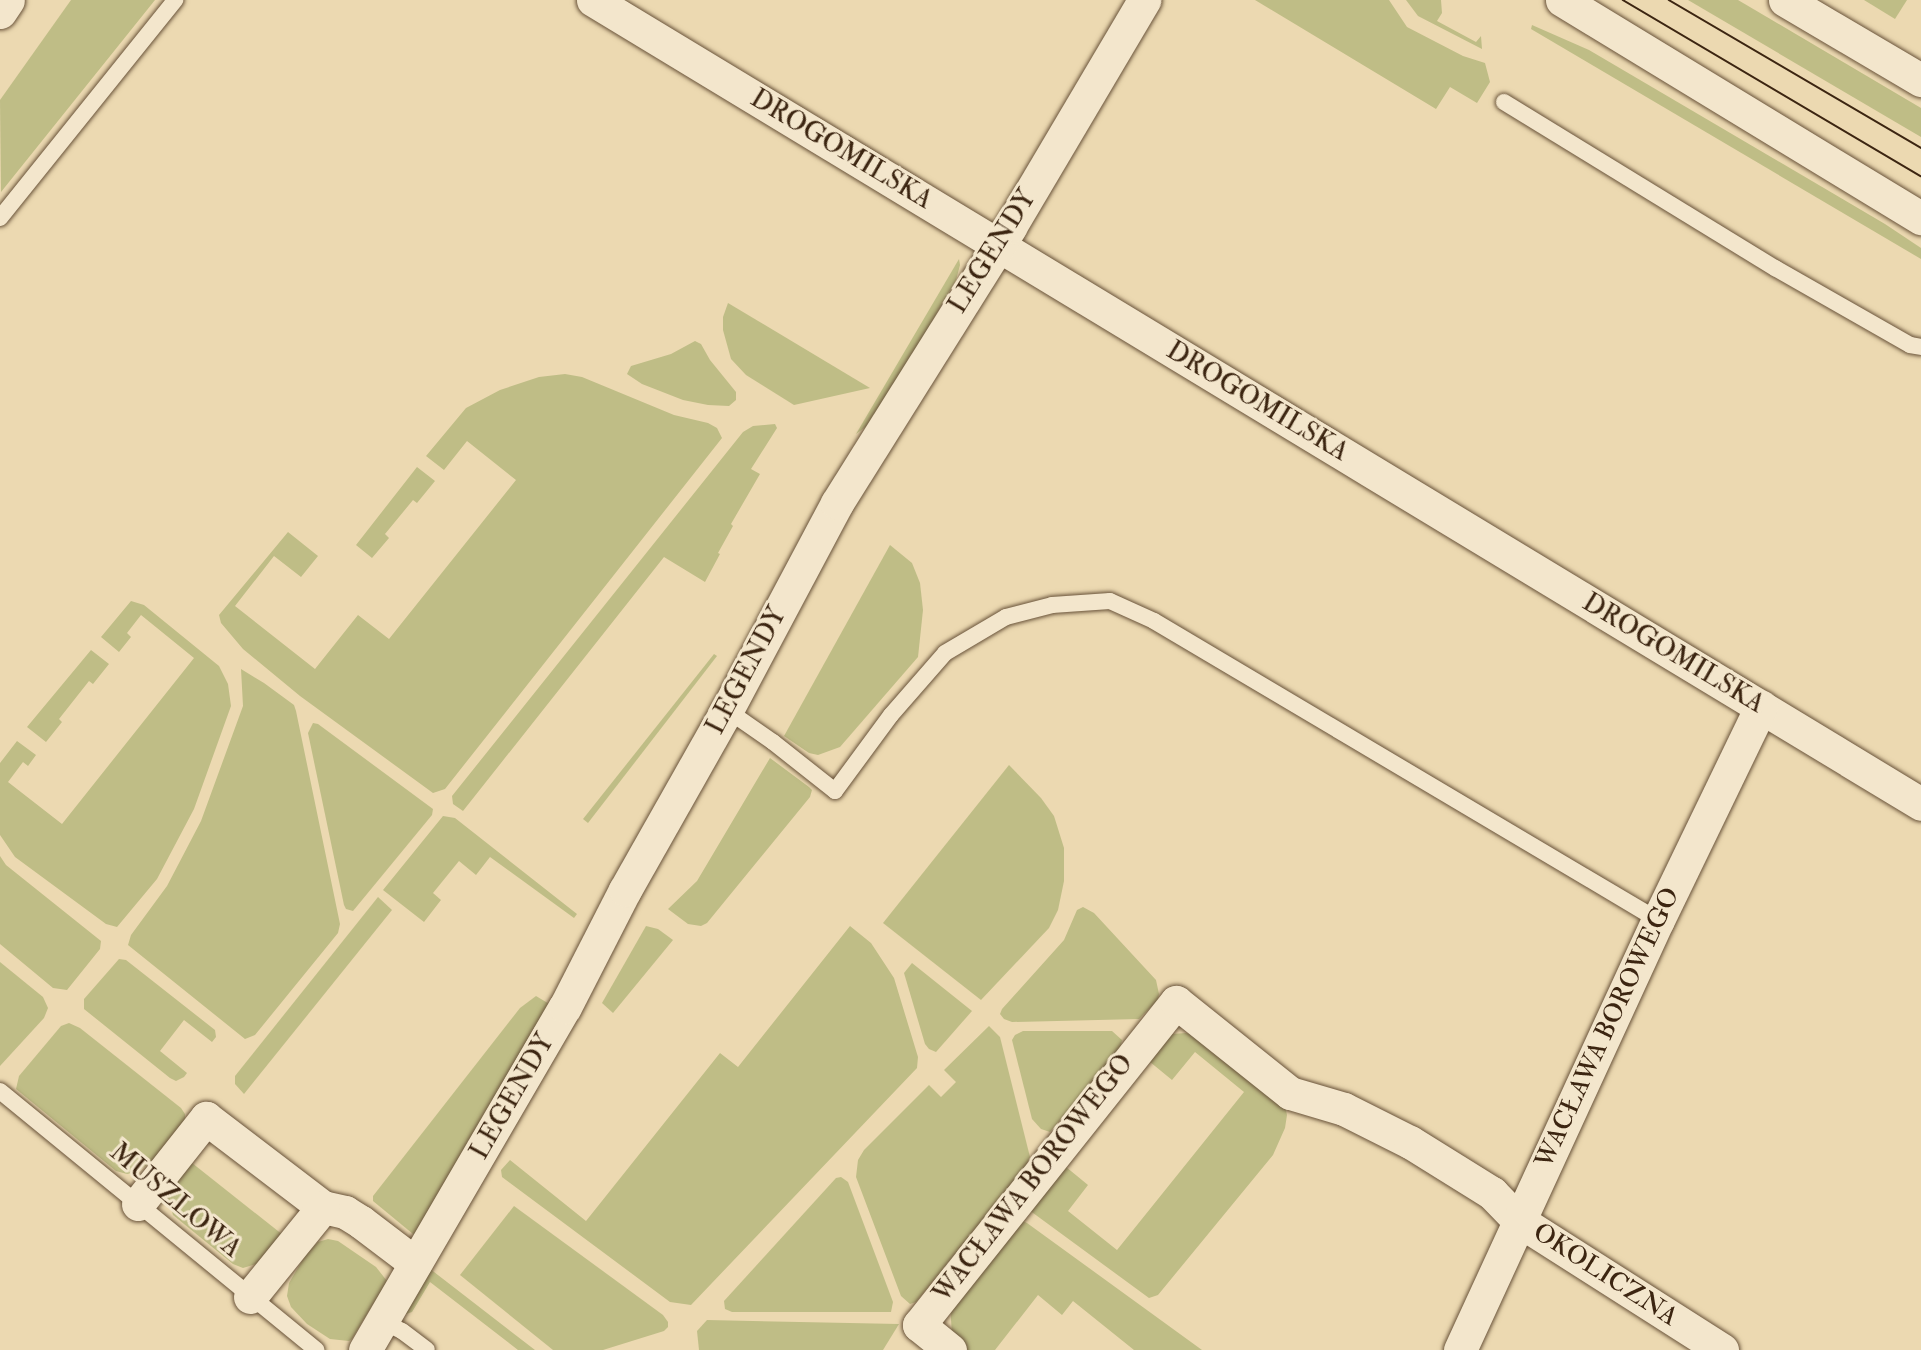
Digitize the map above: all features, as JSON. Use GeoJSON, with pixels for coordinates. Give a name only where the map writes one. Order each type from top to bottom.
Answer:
{"type":"FeatureCollection","features":[{"type":"Feature","properties":{"kind":"street"},"geometry":{"type":"LineString","coordinates":[[0,12],[8,0]]}},
{"type":"Feature","properties":{"kind":"street","name":"DROGOMILSKA"},"geometry":{"type":"LineString","coordinates":[[593,0],[1921,804]]}},
{"type":"Feature","properties":{"kind":"street","name":"LEGENDY"},"geometry":{"type":"LineString","coordinates":[[365,1350],[565,1007],[625,890],[727,710],[837,503],[998,246],[1144,0]]}},
{"type":"Feature","properties":{"kind":"street"},"geometry":{"type":"LineString","coordinates":[[1562,0],[1921,218]]}},
{"type":"Feature","properties":{"kind":"street"},"geometry":{"type":"LineString","coordinates":[[1785,0],[1921,80]]}},
{"type":"Feature","properties":{"kind":"street","name":"WACŁAWA BOROWEGO"},"geometry":{"type":"LineString","coordinates":[[1460,1350],[1658,920],[1761,707]]}},
{"type":"Feature","properties":{"kind":"street","name":"WACŁAWA BOROWEGO"},"geometry":{"type":"LineString","coordinates":[[950,1350],[919,1325],[1176,1002]]}},
{"type":"Feature","properties":{"kind":"street","name":"OKOLICZNA"},"geometry":{"type":"LineString","coordinates":[[1176,1002],[1290,1093],[1344,1109],[1410,1142],[1492,1193],[1518,1220],[1722,1350]]}},
{"type":"Feature","properties":{"kind":"street"},"geometry":{"type":"LineString","coordinates":[[138,1204],[206,1118],[323,1207],[345,1212],[362,1222],[415,1263]]}},
{"type":"Feature","properties":{"kind":"street"},"geometry":{"type":"LineString","coordinates":[[250,1297],[323,1207]]}},
{"type":"Feature","properties":{"kind":"lane"},"geometry":{"type":"LineString","coordinates":[[0,218],[175,0]]}},
{"type":"Feature","properties":{"kind":"lane"},"geometry":{"type":"LineString","coordinates":[[1504,102],[1775,268],[1910,345],[1921,347]]}},
{"type":"Feature","properties":{"kind":"lane"},"geometry":{"type":"LineString","coordinates":[[727,710],[773,742],[835,791],[891,715],[945,653],[1006,617],[1052,605],[1110,601],[1154,621],[1658,920]]}},
{"type":"Feature","properties":{"kind":"lane","name":"MUSZLOWA"},"geometry":{"type":"LineString","coordinates":[[0,1091],[317,1350]]}},
{"type":"Feature","properties":{"kind":"lane"},"geometry":{"type":"LineString","coordinates":[[382,1321],[402,1331],[427,1350]]}},
{"type":"Feature","properties":{"kind":"shaded area"},"geometry":{"type":"Polygon","coordinates":[[[71,0],[155,0],[1,192],[0,100],[71,0]]]}},
{"type":"Feature","properties":{"kind":"shaded area"},"geometry":{"type":"Polygon","coordinates":[[[1255,0],[1389,0],[1407,27],[1463,56],[1485,63],[1490,82],[1477,103],[1450,87],[1436,109],[1255,0]]]}},
{"type":"Feature","properties":{"kind":"shaded area"},"geometry":{"type":"Polygon","coordinates":[[[1406,0],[1441,0],[1442,13],[1437,21],[1476,42],[1481,36],[1482,49],[1418,16],[1406,0]]]}},
{"type":"Feature","properties":{"kind":"shaded area"},"geometry":{"type":"Polygon","coordinates":[[[1688,0],[1738,0],[1921,108],[1921,137],[1688,0]]]}},
{"type":"Feature","properties":{"kind":"shaded area"},"geometry":{"type":"Polygon","coordinates":[[[1864,0],[1907,0],[1895,19],[1864,0]]]}},
{"type":"Feature","properties":{"kind":"shaded area"},"geometry":{"type":"Polygon","coordinates":[[[1532,25],[1589,50],[1885,224],[1921,248],[1921,259],[1531,29],[1532,25]]]}},
{"type":"Feature","properties":{"kind":"shaded area"},"geometry":{"type":"Polygon","coordinates":[[[959,259],[960,265],[956,280],[875,420],[856,434],[959,259]]]}},
{"type":"Feature","properties":{"kind":"shaded area"},"geometry":{"type":"Polygon","coordinates":[[[728,303],[870,388],[794,405],[746,375],[731,359],[723,330],[723,317],[728,303]]]}},
{"type":"Feature","properties":{"kind":"shaded area"},"geometry":{"type":"Polygon","coordinates":[[[695,341],[701,344],[710,360],[736,392],[736,400],[729,406],[683,400],[642,384],[627,374],[631,366],[671,354],[695,341]]]}},
{"type":"Feature","properties":{"kind":"shaded area"},"geometry":{"type":"Polygon","coordinates":[[[565,374],[582,377],[674,415],[708,423],[717,428],[722,438],[445,789],[433,793],[300,696],[243,649],[221,623],[219,615],[288,532],[318,556],[301,577],[274,556],[235,606],[315,669],[358,615],[389,639],[516,480],[467,441],[444,470],[426,456],[466,408],[500,390],[539,377],[565,374]]]}},
{"type":"Feature","properties":{"kind":"shaded area"},"geometry":{"type":"Polygon","coordinates":[[[775,424],[777,428],[751,469],[760,474],[731,524],[733,526],[705,582],[664,557],[463,811],[453,804],[452,796],[743,432],[753,426],[775,424]]]}},
{"type":"Feature","properties":{"kind":"shaded area"},"geometry":{"type":"Polygon","coordinates":[[[417,467],[435,481],[417,503],[413,500],[385,534],[389,538],[372,558],[356,545],[417,467]]]}},
{"type":"Feature","properties":{"kind":"shaded area"},"geometry":{"type":"Polygon","coordinates":[[[890,545],[912,563],[920,583],[923,610],[918,657],[840,747],[818,755],[809,753],[784,736],[890,545]]]}},
{"type":"Feature","properties":{"kind":"shaded area"},"geometry":{"type":"Polygon","coordinates":[[[131,601],[144,605],[219,666],[228,684],[231,706],[194,809],[157,879],[117,927],[106,924],[15,857],[0,835],[0,763],[17,741],[36,755],[28,766],[23,762],[8,782],[62,824],[194,658],[141,615],[127,633],[131,637],[119,652],[101,637],[131,601]]]}},
{"type":"Feature","properties":{"kind":"shaded area"},"geometry":{"type":"Polygon","coordinates":[[[91,650],[109,664],[93,684],[89,681],[59,719],[62,722],[46,742],[27,727],[91,650]]]}},
{"type":"Feature","properties":{"kind":"shaded area"},"geometry":{"type":"Polygon","coordinates":[[[714,654],[717,656],[588,823],[583,819],[714,654]]]}},
{"type":"Feature","properties":{"kind":"shaded area"},"geometry":{"type":"Polygon","coordinates":[[[241,669],[294,705],[340,924],[338,933],[255,1035],[245,1039],[128,945],[131,935],[167,886],[201,821],[243,706],[241,669]]]}},
{"type":"Feature","properties":{"kind":"shaded area"},"geometry":{"type":"Polygon","coordinates":[[[313,723],[318,724],[433,809],[432,815],[353,911],[346,909],[344,905],[308,733],[313,723]]]}},
{"type":"Feature","properties":{"kind":"shaded area"},"geometry":{"type":"Polygon","coordinates":[[[770,758],[809,787],[812,790],[810,797],[707,923],[701,926],[688,924],[668,909],[697,881],[770,758]]]}},
{"type":"Feature","properties":{"kind":"shaded area"},"geometry":{"type":"Polygon","coordinates":[[[1009,765],[1041,798],[1054,816],[1064,848],[1064,881],[1058,910],[1049,928],[981,1000],[883,923],[1009,765]]]}},
{"type":"Feature","properties":{"kind":"shaded area"},"geometry":{"type":"Polygon","coordinates":[[[443,816],[455,818],[577,914],[574,918],[490,857],[476,875],[459,861],[433,893],[441,900],[424,922],[383,890],[443,816]]]}},
{"type":"Feature","properties":{"kind":"shaded area"},"geometry":{"type":"Polygon","coordinates":[[[0,856],[6,865],[101,941],[100,949],[67,990],[53,988],[0,944],[0,856]]]}},
{"type":"Feature","properties":{"kind":"shaded area"},"geometry":{"type":"Polygon","coordinates":[[[378,897],[392,910],[244,1094],[235,1084],[235,1076],[378,897]]]}},
{"type":"Feature","properties":{"kind":"shaded area"},"geometry":{"type":"Polygon","coordinates":[[[1083,907],[1094,913],[1156,980],[1158,1000],[1139,1019],[1012,1022],[1004,1019],[1000,1014],[1002,1009],[1064,940],[1077,910],[1083,907]]]}},
{"type":"Feature","properties":{"kind":"shaded area"},"geometry":{"type":"Polygon","coordinates":[[[646,926],[658,929],[673,940],[613,1013],[602,1003],[646,926]]]}},
{"type":"Feature","properties":{"kind":"shaded area"},"geometry":{"type":"Polygon","coordinates":[[[850,926],[871,943],[894,978],[918,1057],[917,1068],[691,1305],[670,1302],[502,1177],[501,1170],[510,1160],[586,1221],[720,1053],[738,1067],[850,926]]]}},
{"type":"Feature","properties":{"kind":"shaded area"},"geometry":{"type":"Polygon","coordinates":[[[119,959],[126,960],[215,1030],[216,1037],[212,1042],[184,1020],[160,1051],[187,1073],[184,1077],[176,1081],[170,1078],[84,1009],[84,999],[119,959]]]}},
{"type":"Feature","properties":{"kind":"shaded area"},"geometry":{"type":"Polygon","coordinates":[[[0,962],[43,997],[48,1008],[44,1018],[0,1066],[0,962]]]}},
{"type":"Feature","properties":{"kind":"shaded area"},"geometry":{"type":"Polygon","coordinates":[[[912,963],[972,1011],[936,1052],[925,1044],[904,973],[912,963]]]}},
{"type":"Feature","properties":{"kind":"shaded area"},"geometry":{"type":"Polygon","coordinates":[[[536,996],[551,1005],[416,1235],[413,1234],[373,1201],[373,1196],[520,1008],[536,996]]]}},
{"type":"Feature","properties":{"kind":"shaded area"},"geometry":{"type":"Polygon","coordinates":[[[69,1023],[80,1028],[181,1108],[185,1114],[185,1120],[151,1162],[137,1172],[127,1174],[116,1171],[16,1089],[19,1076],[61,1026],[69,1023]]]}},
{"type":"Feature","properties":{"kind":"shaded area"},"geometry":{"type":"Polygon","coordinates":[[[989,1026],[1000,1037],[1030,1157],[1026,1166],[916,1302],[910,1304],[901,1296],[856,1177],[858,1160],[864,1150],[929,1085],[941,1097],[956,1082],[944,1070],[989,1026]]]}},
{"type":"Feature","properties":{"kind":"shaded area"},"geometry":{"type":"Polygon","coordinates":[[[1023,1031],[1112,1031],[1122,1040],[1120,1049],[1050,1132],[1041,1129],[1032,1119],[1012,1040],[1015,1035],[1023,1031]]]}},
{"type":"Feature","properties":{"kind":"shaded area"},"geometry":{"type":"Polygon","coordinates":[[[1186,1033],[1199,1036],[1284,1101],[1287,1115],[1285,1128],[1273,1155],[1158,1295],[1149,1298],[1029,1210],[1060,1162],[1088,1185],[1068,1211],[1117,1250],[1244,1092],[1195,1052],[1172,1080],[1144,1057],[1158,1041],[1172,1034],[1186,1033]]]}},
{"type":"Feature","properties":{"kind":"shaded area"},"geometry":{"type":"Polygon","coordinates":[[[187,1159],[283,1235],[259,1263],[243,1268],[233,1264],[173,1215],[168,1198],[169,1188],[187,1159]]]}},
{"type":"Feature","properties":{"kind":"shaded area"},"geometry":{"type":"Polygon","coordinates":[[[841,1177],[848,1182],[893,1302],[891,1312],[732,1312],[725,1309],[724,1301],[836,1178],[841,1177]]]}},
{"type":"Feature","properties":{"kind":"shaded area"},"geometry":{"type":"Polygon","coordinates":[[[514,1206],[663,1315],[668,1322],[668,1327],[664,1331],[603,1350],[553,1350],[460,1275],[514,1206]]]}},
{"type":"Feature","properties":{"kind":"shaded area"},"geometry":{"type":"Polygon","coordinates":[[[1021,1220],[1202,1350],[1134,1350],[1073,1301],[1062,1315],[1038,1295],[995,1350],[968,1350],[952,1334],[950,1305],[1021,1220]]]}},
{"type":"Feature","properties":{"kind":"shaded area"},"geometry":{"type":"Polygon","coordinates":[[[328,1239],[338,1241],[376,1267],[387,1281],[349,1341],[330,1339],[307,1324],[291,1307],[287,1296],[289,1283],[306,1254],[318,1242],[328,1239]]]}},
{"type":"Feature","properties":{"kind":"shaded area"},"geometry":{"type":"Polygon","coordinates":[[[425,1265],[535,1350],[518,1350],[430,1282],[412,1312],[406,1314],[404,1311],[425,1265]]]}},
{"type":"Feature","properties":{"kind":"shaded area"},"geometry":{"type":"Polygon","coordinates":[[[707,1320],[899,1324],[883,1350],[699,1350],[697,1331],[707,1320]]]}},
{"type":"Feature","properties":{"kind":"tram line"},"geometry":{"type":"LineString","coordinates":[[1623,0],[1921,176]]}},
{"type":"Feature","properties":{"kind":"tram line"},"geometry":{"type":"LineString","coordinates":[[1669,0],[1921,148]]}}]}
